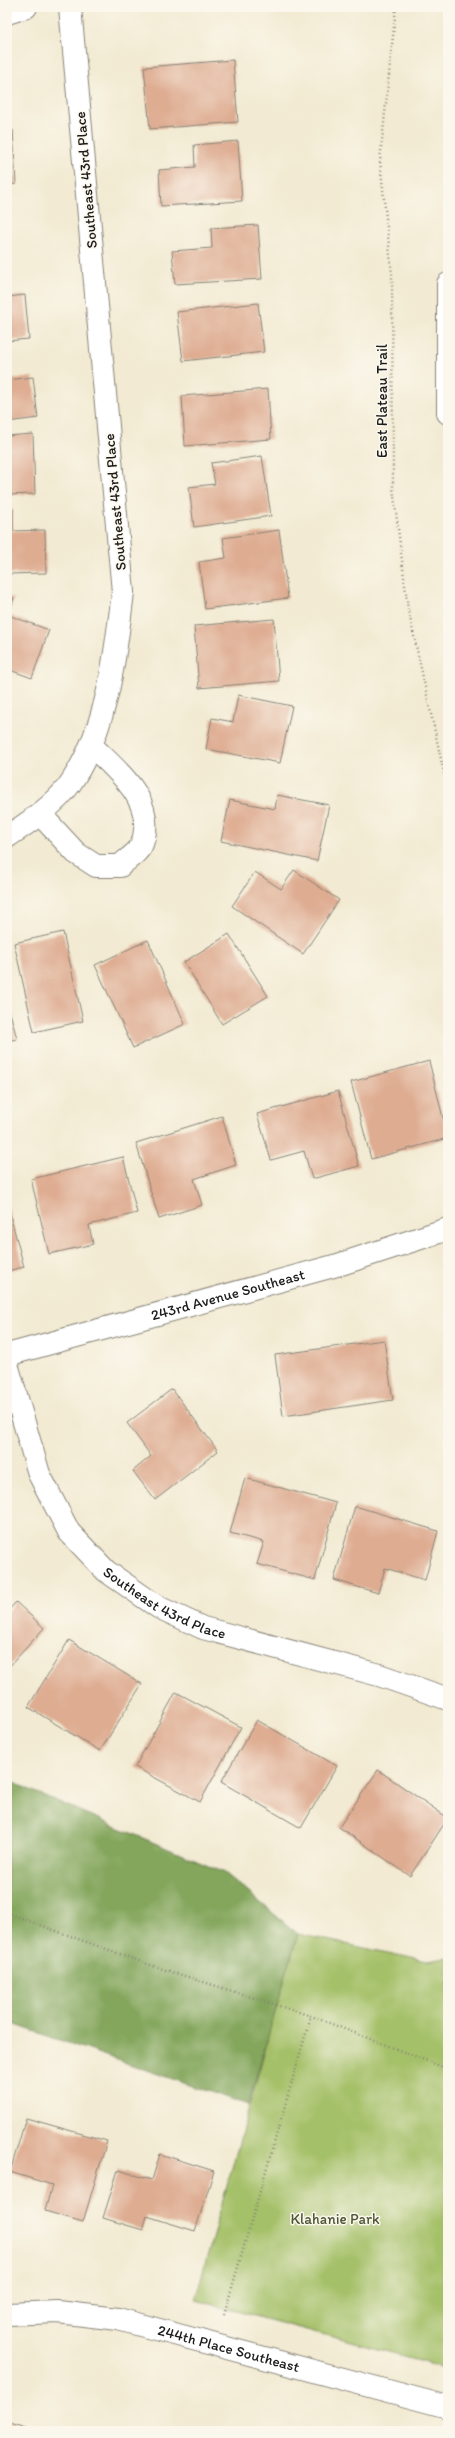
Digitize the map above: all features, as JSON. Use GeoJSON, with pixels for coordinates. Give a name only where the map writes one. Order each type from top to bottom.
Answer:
{"type":"FeatureCollection","features":[{"type":"Feature","properties":{"kind":"street"},"geometry":{"type":"LineString","coordinates":[[7,13],[26,7]]}},
{"type":"Feature","properties":{"kind":"street","name":"Southeast 43rd Place"},"geometry":{"type":"LineString","coordinates":[[7,837],[40,814],[69,785],[92,746],[104,706],[115,656],[123,592],[70,7]]}},
{"type":"Feature","properties":{"kind":"street"},"geometry":{"type":"LineString","coordinates":[[448,284],[448,413]]}},
{"type":"Feature","properties":{"kind":"street"},"geometry":{"type":"LineString","coordinates":[[40,814],[76,853],[96,866],[120,866],[142,845],[146,816],[139,799],[127,780],[92,746]]}},
{"type":"Feature","properties":{"kind":"street","name":"243rd Avenue Southeast"},"geometry":{"type":"LineString","coordinates":[[7,1355],[341,1264],[448,1229]]}},
{"type":"Feature","properties":{"kind":"street","name":"Southeast 43rd Place"},"geometry":{"type":"LineString","coordinates":[[7,1364],[39,1474],[69,1532],[106,1571],[158,1606],[203,1628],[379,1675],[448,1699]]}},
{"type":"Feature","properties":{"kind":"street","name":"244th Place Southeast"},"geometry":{"type":"LineString","coordinates":[[7,2314],[58,2312],[118,2319],[448,2407]]}},
{"type":"Feature","properties":{"kind":"path","name":"East Plateau Trail"},"geometry":{"type":"LineString","coordinates":[[396,7],[380,161],[392,274],[393,488],[408,609],[448,791]]}},
{"type":"Feature","properties":{"kind":"path"},"geometry":{"type":"LineString","coordinates":[[7,1913],[150,1965],[311,2016],[448,2069]]}},
{"type":"Feature","properties":{"kind":"path"},"geometry":{"type":"LineString","coordinates":[[224,2317],[311,2016]]}},
{"type":"Feature","properties":{"kind":"green space"},"geometry":{"type":"Polygon","coordinates":[[[7,1780],[225,1873],[298,1934],[248,2105],[7,2022],[7,1780]]]}},
{"type":"Feature","properties":{"kind":"green space","name":"Klahanie Park"},"geometry":{"type":"Polygon","coordinates":[[[7,1845],[290,1962],[298,1934],[426,1961],[448,1958],[448,2368],[195,2300],[268,2039],[7,1845]]]}},
{"type":"Feature","properties":{"kind":"building"},"geometry":{"type":"Polygon","coordinates":[[[233,60],[238,122],[150,129],[144,67],[233,60]]]}},
{"type":"Feature","properties":{"kind":"building"},"geometry":{"type":"Polygon","coordinates":[[[13,130],[16,184],[7,185],[7,131],[13,130]]]}},
{"type":"Feature","properties":{"kind":"building"},"geometry":{"type":"Polygon","coordinates":[[[238,141],[242,201],[161,206],[159,170],[195,167],[194,145],[238,141]]]}},
{"type":"Feature","properties":{"kind":"building"},"geometry":{"type":"Polygon","coordinates":[[[258,225],[262,279],[175,284],[172,251],[212,248],[211,228],[258,225]]]}},
{"type":"Feature","properties":{"kind":"building"},"geometry":{"type":"Polygon","coordinates":[[[25,295],[29,339],[7,341],[7,297],[25,295]]]}},
{"type":"Feature","properties":{"kind":"building"},"geometry":{"type":"Polygon","coordinates":[[[258,303],[264,352],[183,361],[177,312],[258,303]]]}},
{"type":"Feature","properties":{"kind":"building"},"geometry":{"type":"Polygon","coordinates":[[[33,377],[38,418],[7,422],[7,380],[33,377]]]}},
{"type":"Feature","properties":{"kind":"building"},"geometry":{"type":"Polygon","coordinates":[[[268,389],[271,439],[185,446],[182,396],[268,389]]]}},
{"type":"Feature","properties":{"kind":"building"},"geometry":{"type":"Polygon","coordinates":[[[33,434],[35,494],[7,495],[7,436],[33,434]]]}},
{"type":"Feature","properties":{"kind":"building"},"geometry":{"type":"Polygon","coordinates":[[[262,456],[271,516],[194,527],[189,487],[215,484],[211,463],[262,456]]]}},
{"type":"Feature","properties":{"kind":"building"},"geometry":{"type":"Polygon","coordinates":[[[13,509],[13,531],[45,530],[46,573],[7,574],[7,510],[13,509]]]}},
{"type":"Feature","properties":{"kind":"building"},"geometry":{"type":"Polygon","coordinates":[[[279,530],[288,598],[205,609],[199,562],[226,558],[223,538],[279,530]]]}},
{"type":"Feature","properties":{"kind":"building"},"geometry":{"type":"Polygon","coordinates":[[[7,596],[14,598],[8,615],[49,630],[32,678],[7,669],[7,596]]]}},
{"type":"Feature","properties":{"kind":"building"},"geometry":{"type":"Polygon","coordinates":[[[274,619],[279,681],[199,688],[194,626],[274,619]]]}},
{"type":"Feature","properties":{"kind":"building"},"geometry":{"type":"Polygon","coordinates":[[[238,695],[292,706],[280,763],[206,749],[212,718],[233,722],[238,695]]]}},
{"type":"Feature","properties":{"kind":"building"},"geometry":{"type":"Polygon","coordinates":[[[277,795],[329,805],[317,861],[221,841],[230,800],[275,809],[277,795]]]}},
{"type":"Feature","properties":{"kind":"building"},"geometry":{"type":"Polygon","coordinates":[[[294,870],[339,900],[303,954],[232,906],[255,872],[281,889],[294,870]]]}},
{"type":"Feature","properties":{"kind":"building"},"geometry":{"type":"Polygon","coordinates":[[[63,932],[83,1021],[34,1032],[14,943],[63,932]]]}},
{"type":"Feature","properties":{"kind":"building"},"geometry":{"type":"Polygon","coordinates":[[[229,934],[268,996],[222,1024],[184,962],[229,934]]]}},
{"type":"Feature","properties":{"kind":"building"},"geometry":{"type":"Polygon","coordinates":[[[148,940],[185,1024],[133,1048],[95,965],[148,940]]]}},
{"type":"Feature","properties":{"kind":"building"},"geometry":{"type":"Polygon","coordinates":[[[7,1001],[17,1039],[7,1041],[7,1001]]]}},
{"type":"Feature","properties":{"kind":"building"},"geometry":{"type":"Polygon","coordinates":[[[429,1061],[448,1138],[371,1159],[351,1082],[429,1061]]]}},
{"type":"Feature","properties":{"kind":"building"},"geometry":{"type":"Polygon","coordinates":[[[338,1091],[359,1166],[312,1179],[304,1151],[271,1160],[257,1114],[338,1091]]]}},
{"type":"Feature","properties":{"kind":"building"},"geometry":{"type":"Polygon","coordinates":[[[222,1116],[236,1165],[194,1179],[202,1205],[159,1219],[136,1143],[222,1116]]]}},
{"type":"Feature","properties":{"kind":"building"},"geometry":{"type":"Polygon","coordinates":[[[123,1157],[137,1213],[89,1225],[93,1244],[49,1254],[31,1179],[123,1157]]]}},
{"type":"Feature","properties":{"kind":"building"},"geometry":{"type":"Polygon","coordinates":[[[7,1203],[24,1267],[7,1271],[7,1203]]]}},
{"type":"Feature","properties":{"kind":"building"},"geometry":{"type":"Polygon","coordinates":[[[384,1340],[393,1400],[283,1416],[275,1355],[384,1340]]]}},
{"type":"Feature","properties":{"kind":"building"},"geometry":{"type":"Polygon","coordinates":[[[172,1389],[218,1451],[155,1500],[133,1471],[151,1456],[127,1423],[172,1389]]]}},
{"type":"Feature","properties":{"kind":"building"},"geometry":{"type":"Polygon","coordinates":[[[245,1478],[336,1503],[315,1580],[257,1564],[264,1542],[230,1533],[245,1478]]]}},
{"type":"Feature","properties":{"kind":"building"},"geometry":{"type":"Polygon","coordinates":[[[355,1506],[438,1531],[425,1580],[385,1568],[378,1593],[334,1580],[355,1506]]]}},
{"type":"Feature","properties":{"kind":"building"},"geometry":{"type":"Polygon","coordinates":[[[16,1602],[44,1628],[7,1669],[7,1612],[16,1602]]]}},
{"type":"Feature","properties":{"kind":"building"},"geometry":{"type":"Polygon","coordinates":[[[69,1640],[142,1684],[100,1751],[28,1707],[69,1640]]]}},
{"type":"Feature","properties":{"kind":"building"},"geometry":{"type":"Polygon","coordinates":[[[176,1692],[241,1727],[200,1802],[135,1767],[176,1692]]]}},
{"type":"Feature","properties":{"kind":"building"},"geometry":{"type":"Polygon","coordinates":[[[257,1720],[337,1766],[301,1828],[221,1782],[257,1720]]]}},
{"type":"Feature","properties":{"kind":"building"},"geometry":{"type":"Polygon","coordinates":[[[378,1770],[448,1818],[410,1876],[339,1827],[378,1770]]]}},
{"type":"Feature","properties":{"kind":"building"},"geometry":{"type":"Polygon","coordinates":[[[26,2118],[107,2141],[83,2222],[45,2211],[52,2185],[10,2172],[26,2118]]]}},
{"type":"Feature","properties":{"kind":"building"},"geometry":{"type":"Polygon","coordinates":[[[160,2154],[214,2171],[195,2231],[147,2216],[143,2230],[103,2218],[118,2170],[152,2180],[160,2154]]]}},
{"type":"Feature","properties":{"kind":"building"},"geometry":{"type":"Polygon","coordinates":[[[7,2422],[36,2431],[7,2431],[7,2422]]]}}]}
